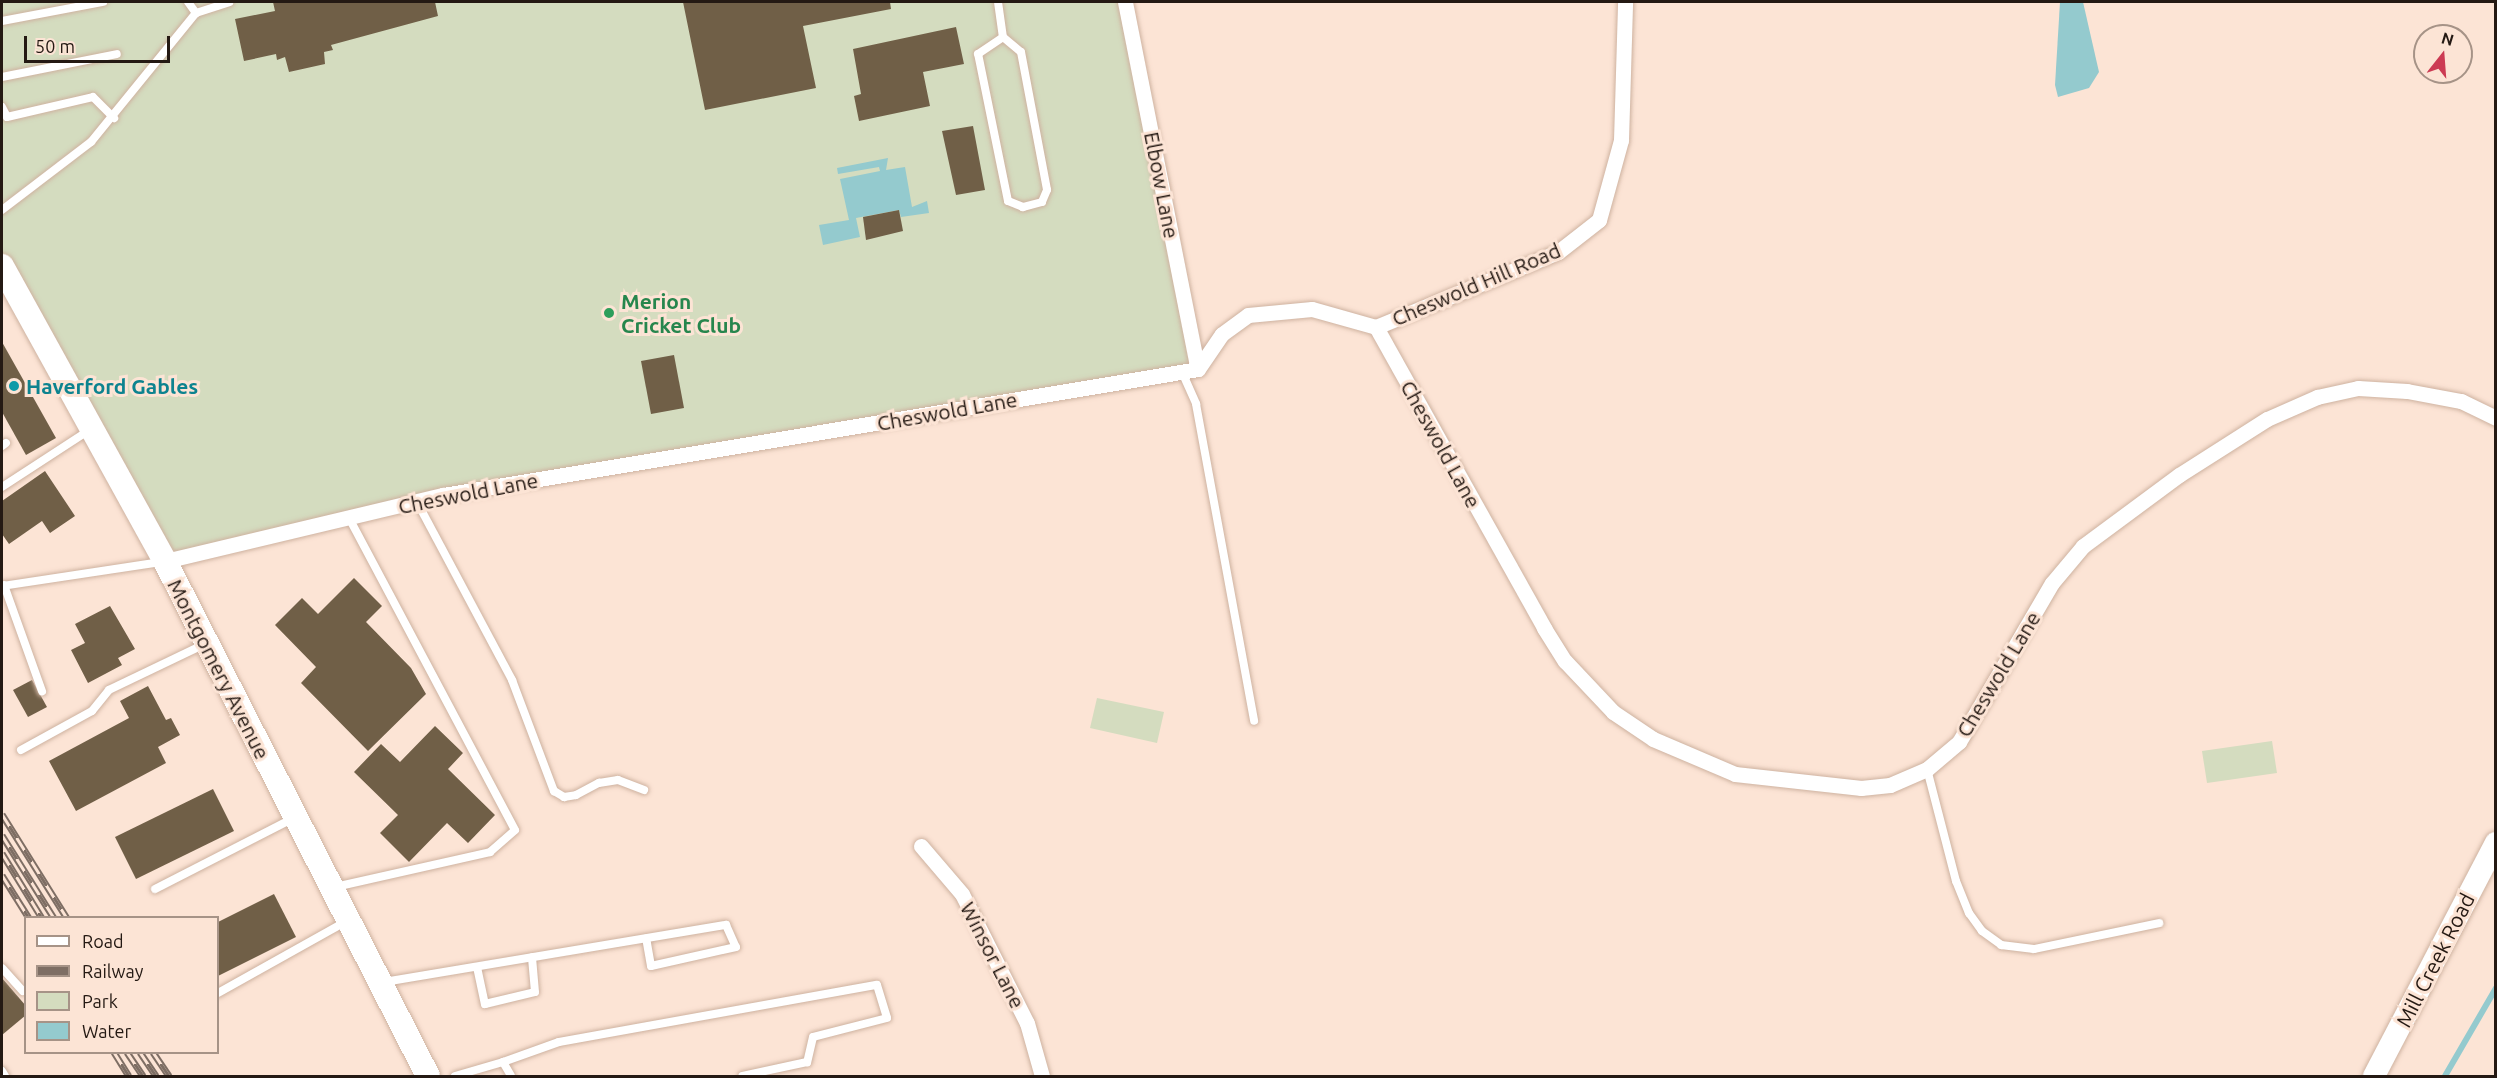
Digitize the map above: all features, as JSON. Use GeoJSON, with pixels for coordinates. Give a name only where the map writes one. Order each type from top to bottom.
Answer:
{"type":"FeatureCollection","features":[{"type":"Feature","properties":{"kind":"main road","name":"Montgomery Avenue"},"geometry":{"type":"LineString","coordinates":[[2,266],[165,561],[346,921],[428,1077]]}},
{"type":"Feature","properties":{"kind":"street","name":"Elbow Lane"},"geometry":{"type":"LineString","coordinates":[[1125,2],[1198,369]]}},
{"type":"Feature","properties":{"kind":"street","name":"Cheswold Hill Road"},"geometry":{"type":"LineString","coordinates":[[1376,327],[1558,252],[1599,220],[1621,140],[1625,2]]}},
{"type":"Feature","properties":{"kind":"street"},"geometry":{"type":"LineString","coordinates":[[1198,369],[1222,334],[1248,315],[1312,309],[1376,327]]}},
{"type":"Feature","properties":{"kind":"street","name":"Cheswold Lane"},"geometry":{"type":"LineString","coordinates":[[1376,327],[1544,628],[1565,661],[1613,712],[1653,739],[1735,774],[1861,788],[1890,785],[1927,769],[1959,742],[2052,584],[2083,546],[2179,475],[2267,419],[2317,397],[2358,388],[2407,391],[2461,401],[2496,417]]}},
{"type":"Feature","properties":{"kind":"street","name":"Cheswold Lane"},"geometry":{"type":"LineString","coordinates":[[165,561],[417,502],[1198,369]]}},
{"type":"Feature","properties":{"kind":"street","name":"Mill Creek Road"},"geometry":{"type":"LineString","coordinates":[[2374,1077],[2496,843]]}},
{"type":"Feature","properties":{"kind":"street","name":"Winsor Lane"},"geometry":{"type":"LineString","coordinates":[[921,846],[962,894],[1027,1023],[1042,1077]]}},
{"type":"Feature","properties":{"kind":"lane"},"geometry":{"type":"LineString","coordinates":[[2,21],[103,2]]}},
{"type":"Feature","properties":{"kind":"lane"},"geometry":{"type":"LineString","coordinates":[[188,2],[196,13]]}},
{"type":"Feature","properties":{"kind":"lane"},"geometry":{"type":"LineString","coordinates":[[2,210],[91,142],[114,118],[196,13],[229,2]]}},
{"type":"Feature","properties":{"kind":"lane"},"geometry":{"type":"LineString","coordinates":[[998,2],[1003,37],[1021,52],[1047,190],[1042,202],[1023,207],[1008,201],[978,54],[1003,37]]}},
{"type":"Feature","properties":{"kind":"lane"},"geometry":{"type":"LineString","coordinates":[[2,77],[117,54]]}},
{"type":"Feature","properties":{"kind":"lane"},"geometry":{"type":"LineString","coordinates":[[2,107],[7,117],[93,97],[114,118]]}},
{"type":"Feature","properties":{"kind":"lane"},"geometry":{"type":"LineString","coordinates":[[1182,372],[1196,404],[1254,721]]}},
{"type":"Feature","properties":{"kind":"lane"},"geometry":{"type":"LineString","coordinates":[[2,487],[91,429]]}},
{"type":"Feature","properties":{"kind":"lane"},"geometry":{"type":"LineString","coordinates":[[417,502],[512,680],[554,791],[564,797],[618,780],[644,790]]}},
{"type":"Feature","properties":{"kind":"lane"},"geometry":{"type":"LineString","coordinates":[[331,888],[490,852],[515,830],[349,518]]}},
{"type":"Feature","properties":{"kind":"lane"},"geometry":{"type":"LineString","coordinates":[[42,691],[3,586],[165,561]]}},
{"type":"Feature","properties":{"kind":"lane"},"geometry":{"type":"LineString","coordinates":[[21,750],[92,711],[118,685],[207,644]]}},
{"type":"Feature","properties":{"kind":"lane"},"geometry":{"type":"LineString","coordinates":[[1927,769],[1956,881],[1969,913],[1982,931],[2001,945],[2034,949],[2160,923]]}},
{"type":"Feature","properties":{"kind":"lane"},"geometry":{"type":"LineString","coordinates":[[155,889],[295,818]]}},
{"type":"Feature","properties":{"kind":"lane"},"geometry":{"type":"LineString","coordinates":[[219,992],[346,921]]}},
{"type":"Feature","properties":{"kind":"lane"},"geometry":{"type":"LineString","coordinates":[[379,983],[532,957],[646,938],[726,925],[736,947],[651,966],[646,938]]}},
{"type":"Feature","properties":{"kind":"lane"},"geometry":{"type":"LineString","coordinates":[[477,967],[485,1004],[535,992],[532,957]]}},
{"type":"Feature","properties":{"kind":"lane"},"geometry":{"type":"LineString","coordinates":[[2,969],[23,990]]}},
{"type":"Feature","properties":{"kind":"lane"},"geometry":{"type":"LineString","coordinates":[[455,1077],[559,1042],[877,985],[887,1018],[813,1037],[807,1062],[741,1077]]}},
{"type":"Feature","properties":{"kind":"lane"},"geometry":{"type":"LineString","coordinates":[[503,1062],[511,1077]]}},
{"type":"Feature","properties":{"kind":"lane"},"geometry":{"type":"LineString","coordinates":[[2,1071],[6,1077]]}},
{"type":"Feature","properties":{"kind":"green space","name":"Merion Cricket Club"},"geometry":{"type":"Polygon","coordinates":[[[2,2],[1126,2],[1198,369],[443,495],[165,561],[2,256],[2,2]]]}},
{"type":"Feature","properties":{"kind":"green space"},"geometry":{"type":"Polygon","coordinates":[[[1097,698],[1164,712],[1157,743],[1090,728],[1097,698]]]}},
{"type":"Feature","properties":{"kind":"green space"},"geometry":{"type":"Polygon","coordinates":[[[2272,741],[2277,773],[2207,783],[2202,751],[2272,741]]]}},
{"type":"Feature","properties":{"kind":"water"},"geometry":{"type":"Polygon","coordinates":[[[2060,2],[2083,2],[2099,72],[2089,88],[2058,97],[2055,85],[2060,2]]]}},
{"type":"Feature","properties":{"kind":"water"},"geometry":{"type":"Polygon","coordinates":[[[888,158],[886,170],[905,167],[912,207],[927,201],[929,213],[901,217],[899,210],[856,218],[860,237],[823,245],[819,225],[849,220],[840,179],[880,171],[879,167],[838,174],[837,168],[888,158]]]}},
{"type":"Feature","properties":{"kind":"building"},"geometry":{"type":"Polygon","coordinates":[[[273,2],[435,2],[438,16],[331,45],[333,50],[324,52],[325,64],[289,72],[285,57],[277,60],[276,54],[244,61],[235,19],[275,11],[273,2]]]}},
{"type":"Feature","properties":{"kind":"building"},"geometry":{"type":"Polygon","coordinates":[[[683,2],[890,2],[891,9],[803,26],[816,88],[705,110],[683,2]]]}},
{"type":"Feature","properties":{"kind":"building"},"geometry":{"type":"Polygon","coordinates":[[[956,27],[964,64],[923,72],[930,106],[859,121],[854,96],[861,94],[853,49],[956,27]]]}},
{"type":"Feature","properties":{"kind":"building"},"geometry":{"type":"Polygon","coordinates":[[[973,126],[985,190],[956,195],[942,131],[973,126]]]}},
{"type":"Feature","properties":{"kind":"building"},"geometry":{"type":"Polygon","coordinates":[[[899,210],[903,231],[866,240],[863,217],[899,210]]]}},
{"type":"Feature","properties":{"kind":"building","name":"Haverford Gables"},"geometry":{"type":"Polygon","coordinates":[[[2,342],[56,438],[26,455],[2,412],[2,342]]]}},
{"type":"Feature","properties":{"kind":"building"},"geometry":{"type":"Polygon","coordinates":[[[674,355],[684,408],[651,414],[641,361],[674,355]]]}},
{"type":"Feature","properties":{"kind":"building"},"geometry":{"type":"Polygon","coordinates":[[[45,471],[75,516],[50,533],[42,521],[9,544],[2,534],[2,501],[45,471]]]}},
{"type":"Feature","properties":{"kind":"building"},"geometry":{"type":"Polygon","coordinates":[[[354,578],[382,606],[366,622],[411,668],[426,694],[368,751],[301,683],[316,667],[275,625],[302,598],[318,614],[354,578]]]}},
{"type":"Feature","properties":{"kind":"building"},"geometry":{"type":"Polygon","coordinates":[[[110,606],[135,649],[118,658],[122,665],[88,683],[71,650],[85,643],[75,624],[110,606]]]}},
{"type":"Feature","properties":{"kind":"building"},"geometry":{"type":"Polygon","coordinates":[[[32,680],[47,707],[28,717],[13,690],[32,680]]]}},
{"type":"Feature","properties":{"kind":"building"},"geometry":{"type":"Polygon","coordinates":[[[148,686],[166,720],[171,718],[180,735],[158,747],[166,763],[76,811],[49,761],[129,718],[120,701],[148,686]]]}},
{"type":"Feature","properties":{"kind":"building"},"geometry":{"type":"Polygon","coordinates":[[[435,726],[463,753],[448,769],[495,815],[468,843],[447,823],[409,862],[380,833],[398,815],[354,772],[381,744],[400,762],[435,726]]]}},
{"type":"Feature","properties":{"kind":"building"},"geometry":{"type":"Polygon","coordinates":[[[213,789],[234,831],[136,879],[115,837],[213,789]]]}},
{"type":"Feature","properties":{"kind":"building"},"geometry":{"type":"Polygon","coordinates":[[[274,894],[296,937],[219,976],[219,922],[274,894]]]}},
{"type":"Feature","properties":{"kind":"building"},"geometry":{"type":"Polygon","coordinates":[[[2,978],[24,1004],[24,1017],[2,1035],[2,978]]]}},
{"type":"Feature","properties":{"kind":"waterway"},"geometry":{"type":"LineString","coordinates":[[2445,1076],[2496,988]]}},
{"type":"Feature","properties":{"kind":"railway"},"geometry":{"type":"LineString","coordinates":[[2,814],[66,916]]}},
{"type":"Feature","properties":{"kind":"railway"},"geometry":{"type":"LineString","coordinates":[[2,835],[53,916]]}},
{"type":"Feature","properties":{"kind":"railway"},"geometry":{"type":"LineString","coordinates":[[2,853],[41,916]]}},
{"type":"Feature","properties":{"kind":"railway"},"geometry":{"type":"LineString","coordinates":[[2,875],[28,916]]}},
{"type":"Feature","properties":{"kind":"railway"},"geometry":{"type":"LineString","coordinates":[[115,1054],[129,1076]]}},
{"type":"Feature","properties":{"kind":"railway"},"geometry":{"type":"LineString","coordinates":[[128,1054],[143,1076]]}},
{"type":"Feature","properties":{"kind":"railway"},"geometry":{"type":"LineString","coordinates":[[141,1054],[156,1076]]}},
{"type":"Feature","properties":{"kind":"railway"},"geometry":{"type":"LineString","coordinates":[[154,1054],[169,1076]]}},
{"type":"Feature","properties":{"kind":"place","name":"Merion Cricket Club"},"geometry":{"type":"Point","coordinates":[609,313]}},
{"type":"Feature","properties":{"kind":"place","name":"Haverford Gables"},"geometry":{"type":"Point","coordinates":[14,386]}}]}
